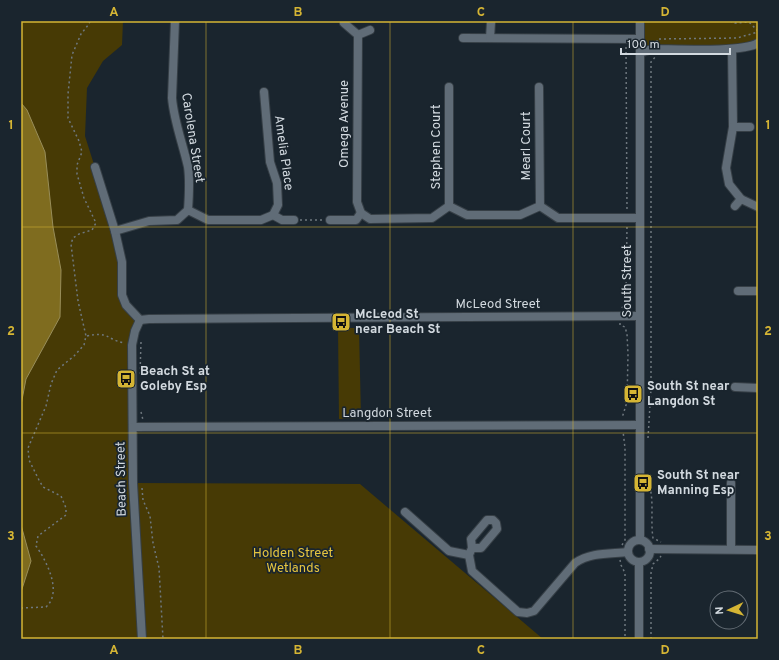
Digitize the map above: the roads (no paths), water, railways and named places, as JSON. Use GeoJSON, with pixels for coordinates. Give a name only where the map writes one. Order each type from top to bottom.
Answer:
{"type":"FeatureCollection","features":[{"type":"Feature","properties":{"kind":"street","name":"Carolena Street"},"geometry":{"type":"LineString","coordinates":[[175,21],[172,98],[173,110],[188,167],[188,210]]}},
{"type":"Feature","properties":{"kind":"street"},"geometry":{"type":"LineString","coordinates":[[490,22],[490,38]]}},
{"type":"Feature","properties":{"kind":"street","name":"South Street"},"geometry":{"type":"LineString","coordinates":[[640,22],[640,540]]}},
{"type":"Feature","properties":{"kind":"street"},"geometry":{"type":"LineString","coordinates":[[344,23],[358,35],[370,30]]}},
{"type":"Feature","properties":{"kind":"street","name":"Omega Avenue"},"geometry":{"type":"LineString","coordinates":[[358,35],[357,202],[361,213]]}},
{"type":"Feature","properties":{"kind":"street"},"geometry":{"type":"LineString","coordinates":[[463,38],[640,38]]}},
{"type":"Feature","properties":{"kind":"street"},"geometry":{"type":"LineString","coordinates":[[640,53],[652,49],[732,49],[758,43]]}},
{"type":"Feature","properties":{"kind":"street"},"geometry":{"type":"LineString","coordinates":[[732,49],[733,127],[726,168],[729,184],[741,199],[758,207]]}},
{"type":"Feature","properties":{"kind":"street","name":"Stephen Court"},"geometry":{"type":"LineString","coordinates":[[449,87],[450,206]]}},
{"type":"Feature","properties":{"kind":"street","name":"Mearl Court"},"geometry":{"type":"LineString","coordinates":[[539,87],[540,206]]}},
{"type":"Feature","properties":{"kind":"street","name":"Amelia Place"},"geometry":{"type":"LineString","coordinates":[[264,92],[270,162],[277,183],[278,205],[273,215]]}},
{"type":"Feature","properties":{"kind":"street"},"geometry":{"type":"LineString","coordinates":[[733,127],[750,127]]}},
{"type":"Feature","properties":{"kind":"street"},"geometry":{"type":"LineString","coordinates":[[94,167],[115,231],[122,262],[122,295],[126,305],[140,320]]}},
{"type":"Feature","properties":{"kind":"street"},"geometry":{"type":"LineString","coordinates":[[735,206],[741,199]]}},
{"type":"Feature","properties":{"kind":"street"},"geometry":{"type":"LineString","coordinates":[[330,220],[356,220],[361,213],[370,219],[432,218],[450,206],[467,215],[520,214],[540,206],[558,218],[640,218]]}},
{"type":"Feature","properties":{"kind":"street"},"geometry":{"type":"LineString","coordinates":[[115,231],[148,222],[177,220],[188,210],[208,220],[261,220],[273,215],[282,220],[294,220]]}},
{"type":"Feature","properties":{"kind":"street"},"geometry":{"type":"LineString","coordinates":[[738,291],[758,291]]}},
{"type":"Feature","properties":{"kind":"street","name":"McLeod Street"},"geometry":{"type":"LineString","coordinates":[[140,320],[640,316]]}},
{"type":"Feature","properties":{"kind":"street","name":"Beach Street"},"geometry":{"type":"LineString","coordinates":[[140,320],[135,331],[132,345],[134,427],[133,483],[142,639]]}},
{"type":"Feature","properties":{"kind":"street"},"geometry":{"type":"LineString","coordinates":[[735,387],[758,388]]}},
{"type":"Feature","properties":{"kind":"street","name":"Langdon Street"},"geometry":{"type":"LineString","coordinates":[[134,427],[640,425]]}},
{"type":"Feature","properties":{"kind":"street"},"geometry":{"type":"LineString","coordinates":[[731,483],[731,550]]}},
{"type":"Feature","properties":{"kind":"street"},"geometry":{"type":"LineString","coordinates":[[405,512],[449,551],[471,551],[472,571],[518,612],[526,613],[534,611],[576,563],[584,557],[624,552],[629,548],[632,542],[640,540],[646,543],[649,549],[647,558],[639,562],[632,559],[624,552]]}},
{"type":"Feature","properties":{"kind":"street"},"geometry":{"type":"LineString","coordinates":[[649,549],[758,550]]}},
{"type":"Feature","properties":{"kind":"street"},"geometry":{"type":"LineString","coordinates":[[639,562],[639,639]]}},
{"type":"Feature","properties":{"kind":"place","name":"McLeod St near Beach St"},"geometry":{"type":"Point","coordinates":[341,322]}},
{"type":"Feature","properties":{"kind":"place","name":"Beach St at Goleby Esp"},"geometry":{"type":"Point","coordinates":[126,379]}},
{"type":"Feature","properties":{"kind":"place","name":"South St near Langdon St"},"geometry":{"type":"Point","coordinates":[633,394]}},
{"type":"Feature","properties":{"kind":"place","name":"South St near Manning Esp"},"geometry":{"type":"Point","coordinates":[643,483]}},
{"type":"Feature","properties":{"kind":"park label","name":"Holden Street Wetlands"},"geometry":{"type":"Point","coordinates":[293,562]}}]}
